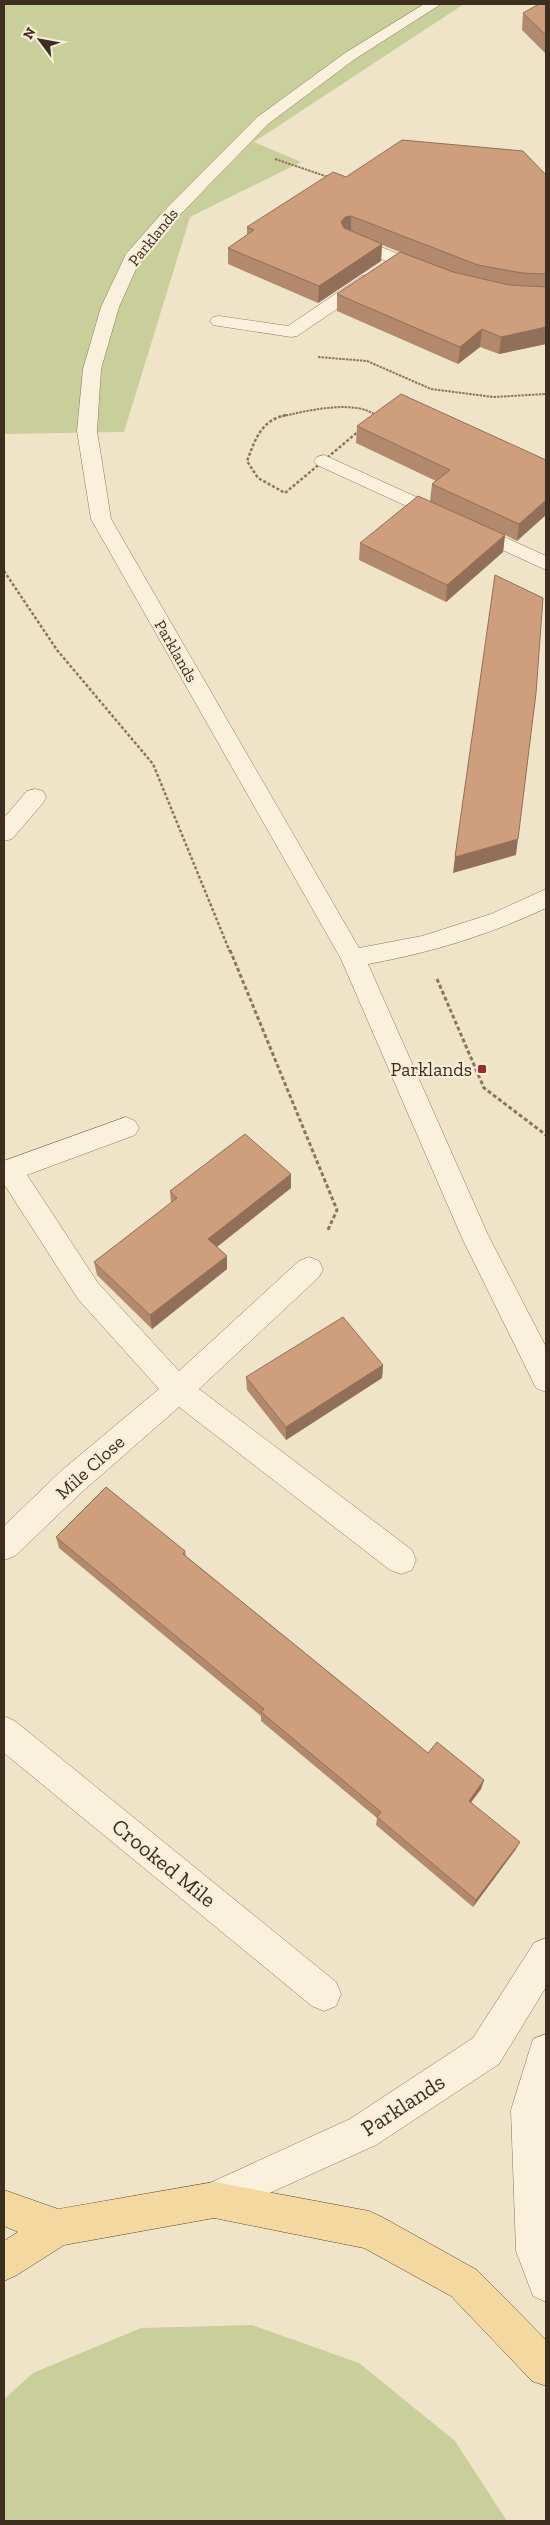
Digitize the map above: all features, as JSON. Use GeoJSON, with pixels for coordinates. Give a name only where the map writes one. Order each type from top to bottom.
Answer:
{"type":"FeatureCollection","features":[{"type":"Feature","properties":{"kind":"main road"},"geometry":{"type":"LineString","coordinates":[[4,2262],[58,2228],[214,2200],[369,2230],[464,2283],[546,2367]]}},
{"type":"Feature","properties":{"kind":"main road"},"geometry":{"type":"LineString","coordinates":[[4,2208],[58,2228]]}},
{"type":"Feature","properties":{"kind":"street","name":"Parklands"},"geometry":{"type":"LineString","coordinates":[[434,4],[350,56],[262,121],[234,147],[132,258],[110,307],[92,369],[87,431],[101,519],[353,958],[476,1238],[542,1367],[546,1379]]}},
{"type":"Feature","properties":{"kind":"street"},"geometry":{"type":"LineString","coordinates":[[351,240],[443,278]]}},
{"type":"Feature","properties":{"kind":"street"},"geometry":{"type":"LineString","coordinates":[[219,321],[291,332],[398,260]]}},
{"type":"Feature","properties":{"kind":"street"},"geometry":{"type":"LineString","coordinates":[[324,461],[546,564]]}},
{"type":"Feature","properties":{"kind":"street"},"geometry":{"type":"LineString","coordinates":[[4,833],[35,797]]}},
{"type":"Feature","properties":{"kind":"street"},"geometry":{"type":"LineString","coordinates":[[353,958],[423,945],[499,920],[546,898]]}},
{"type":"Feature","properties":{"kind":"street"},"geometry":{"type":"LineString","coordinates":[[126,1128],[9,1170],[88,1291],[178,1390],[401,1560]]}},
{"type":"Feature","properties":{"kind":"street","name":"Mile Close"},"geometry":{"type":"LineString","coordinates":[[4,1546],[72,1481],[178,1390],[309,1269]]}},
{"type":"Feature","properties":{"kind":"street","name":"Crooked Mile"},"geometry":{"type":"LineString","coordinates":[[4,1732],[324,1994]]}},
{"type":"Feature","properties":{"kind":"street","name":"Parklands"},"geometry":{"type":"LineString","coordinates":[[214,2200],[363,2132],[486,2051],[546,1956]]}},
{"type":"Feature","properties":{"kind":"street"},"geometry":{"type":"LineString","coordinates":[[546,2052],[528,2110],[535,2251],[546,2283]]}},
{"type":"Feature","properties":{"kind":"path"},"geometry":{"type":"LineString","coordinates":[[234,147],[322,174],[338,181]]}},
{"type":"Feature","properties":{"kind":"path"},"geometry":{"type":"LineString","coordinates":[[291,332],[296,356],[367,361],[432,389],[492,397],[546,394]]}},
{"type":"Feature","properties":{"kind":"path"},"geometry":{"type":"LineString","coordinates":[[4,571],[57,650],[153,764],[337,1210],[309,1269]]}},
{"type":"Feature","properties":{"kind":"path"},"geometry":{"type":"LineString","coordinates":[[423,945],[484,1088],[546,1134]]}},
{"type":"Feature","properties":{"kind":"green space"},"geometry":{"type":"Polygon","coordinates":[[[4,4],[464,4],[254,142],[301,162],[190,217],[124,432],[4,434],[4,4]]]}},
{"type":"Feature","properties":{"kind":"green space"},"geometry":{"type":"Polygon","coordinates":[[[252,2325],[359,2363],[455,2441],[507,2521],[4,2521],[4,2399],[33,2373],[141,2328],[252,2325]]]}},
{"type":"Feature","properties":{"kind":"building"},"geometry":{"type":"Polygon","coordinates":[[[539,4],[546,4],[546,35],[523,13],[539,4]]]}},
{"type":"Feature","properties":{"kind":"building"},"geometry":{"type":"Polygon","coordinates":[[[402,140],[523,151],[546,175],[546,274],[522,273],[478,265],[351,216],[345,217],[341,222],[344,228],[382,244],[319,286],[228,248],[254,230],[247,227],[333,172],[346,177],[402,140]]]}},
{"type":"Feature","properties":{"kind":"building"},"geometry":{"type":"Polygon","coordinates":[[[400,252],[453,272],[509,285],[546,287],[546,327],[501,337],[482,329],[460,347],[337,294],[400,252]]]}},
{"type":"Feature","properties":{"kind":"building"},"geometry":{"type":"Polygon","coordinates":[[[401,394],[546,460],[546,500],[519,524],[432,484],[450,470],[357,426],[401,394]]]}},
{"type":"Feature","properties":{"kind":"building"},"geometry":{"type":"Polygon","coordinates":[[[418,496],[505,535],[447,585],[360,543],[418,496]]]}},
{"type":"Feature","properties":{"kind":"building"},"geometry":{"type":"Polygon","coordinates":[[[495,575],[543,598],[536,693],[518,839],[455,857],[495,575]]]}},
{"type":"Feature","properties":{"kind":"building"},"geometry":{"type":"Polygon","coordinates":[[[245,1134],[291,1174],[208,1239],[227,1256],[150,1315],[94,1262],[177,1198],[170,1191],[245,1134]]]}},
{"type":"Feature","properties":{"kind":"building"},"geometry":{"type":"Polygon","coordinates":[[[343,1317],[383,1365],[286,1427],[246,1377],[343,1317]]]}},
{"type":"Feature","properties":{"kind":"building"},"geometry":{"type":"Polygon","coordinates":[[[106,1487],[185,1551],[183,1554],[428,1753],[437,1742],[484,1780],[469,1801],[520,1842],[476,1900],[377,1817],[381,1812],[261,1712],[264,1709],[56,1537],[106,1487]]]}},
{"type":"Feature","properties":{"kind":"place","name":"Parklands"},"geometry":{"type":"Point","coordinates":[482,1069]}}]}
